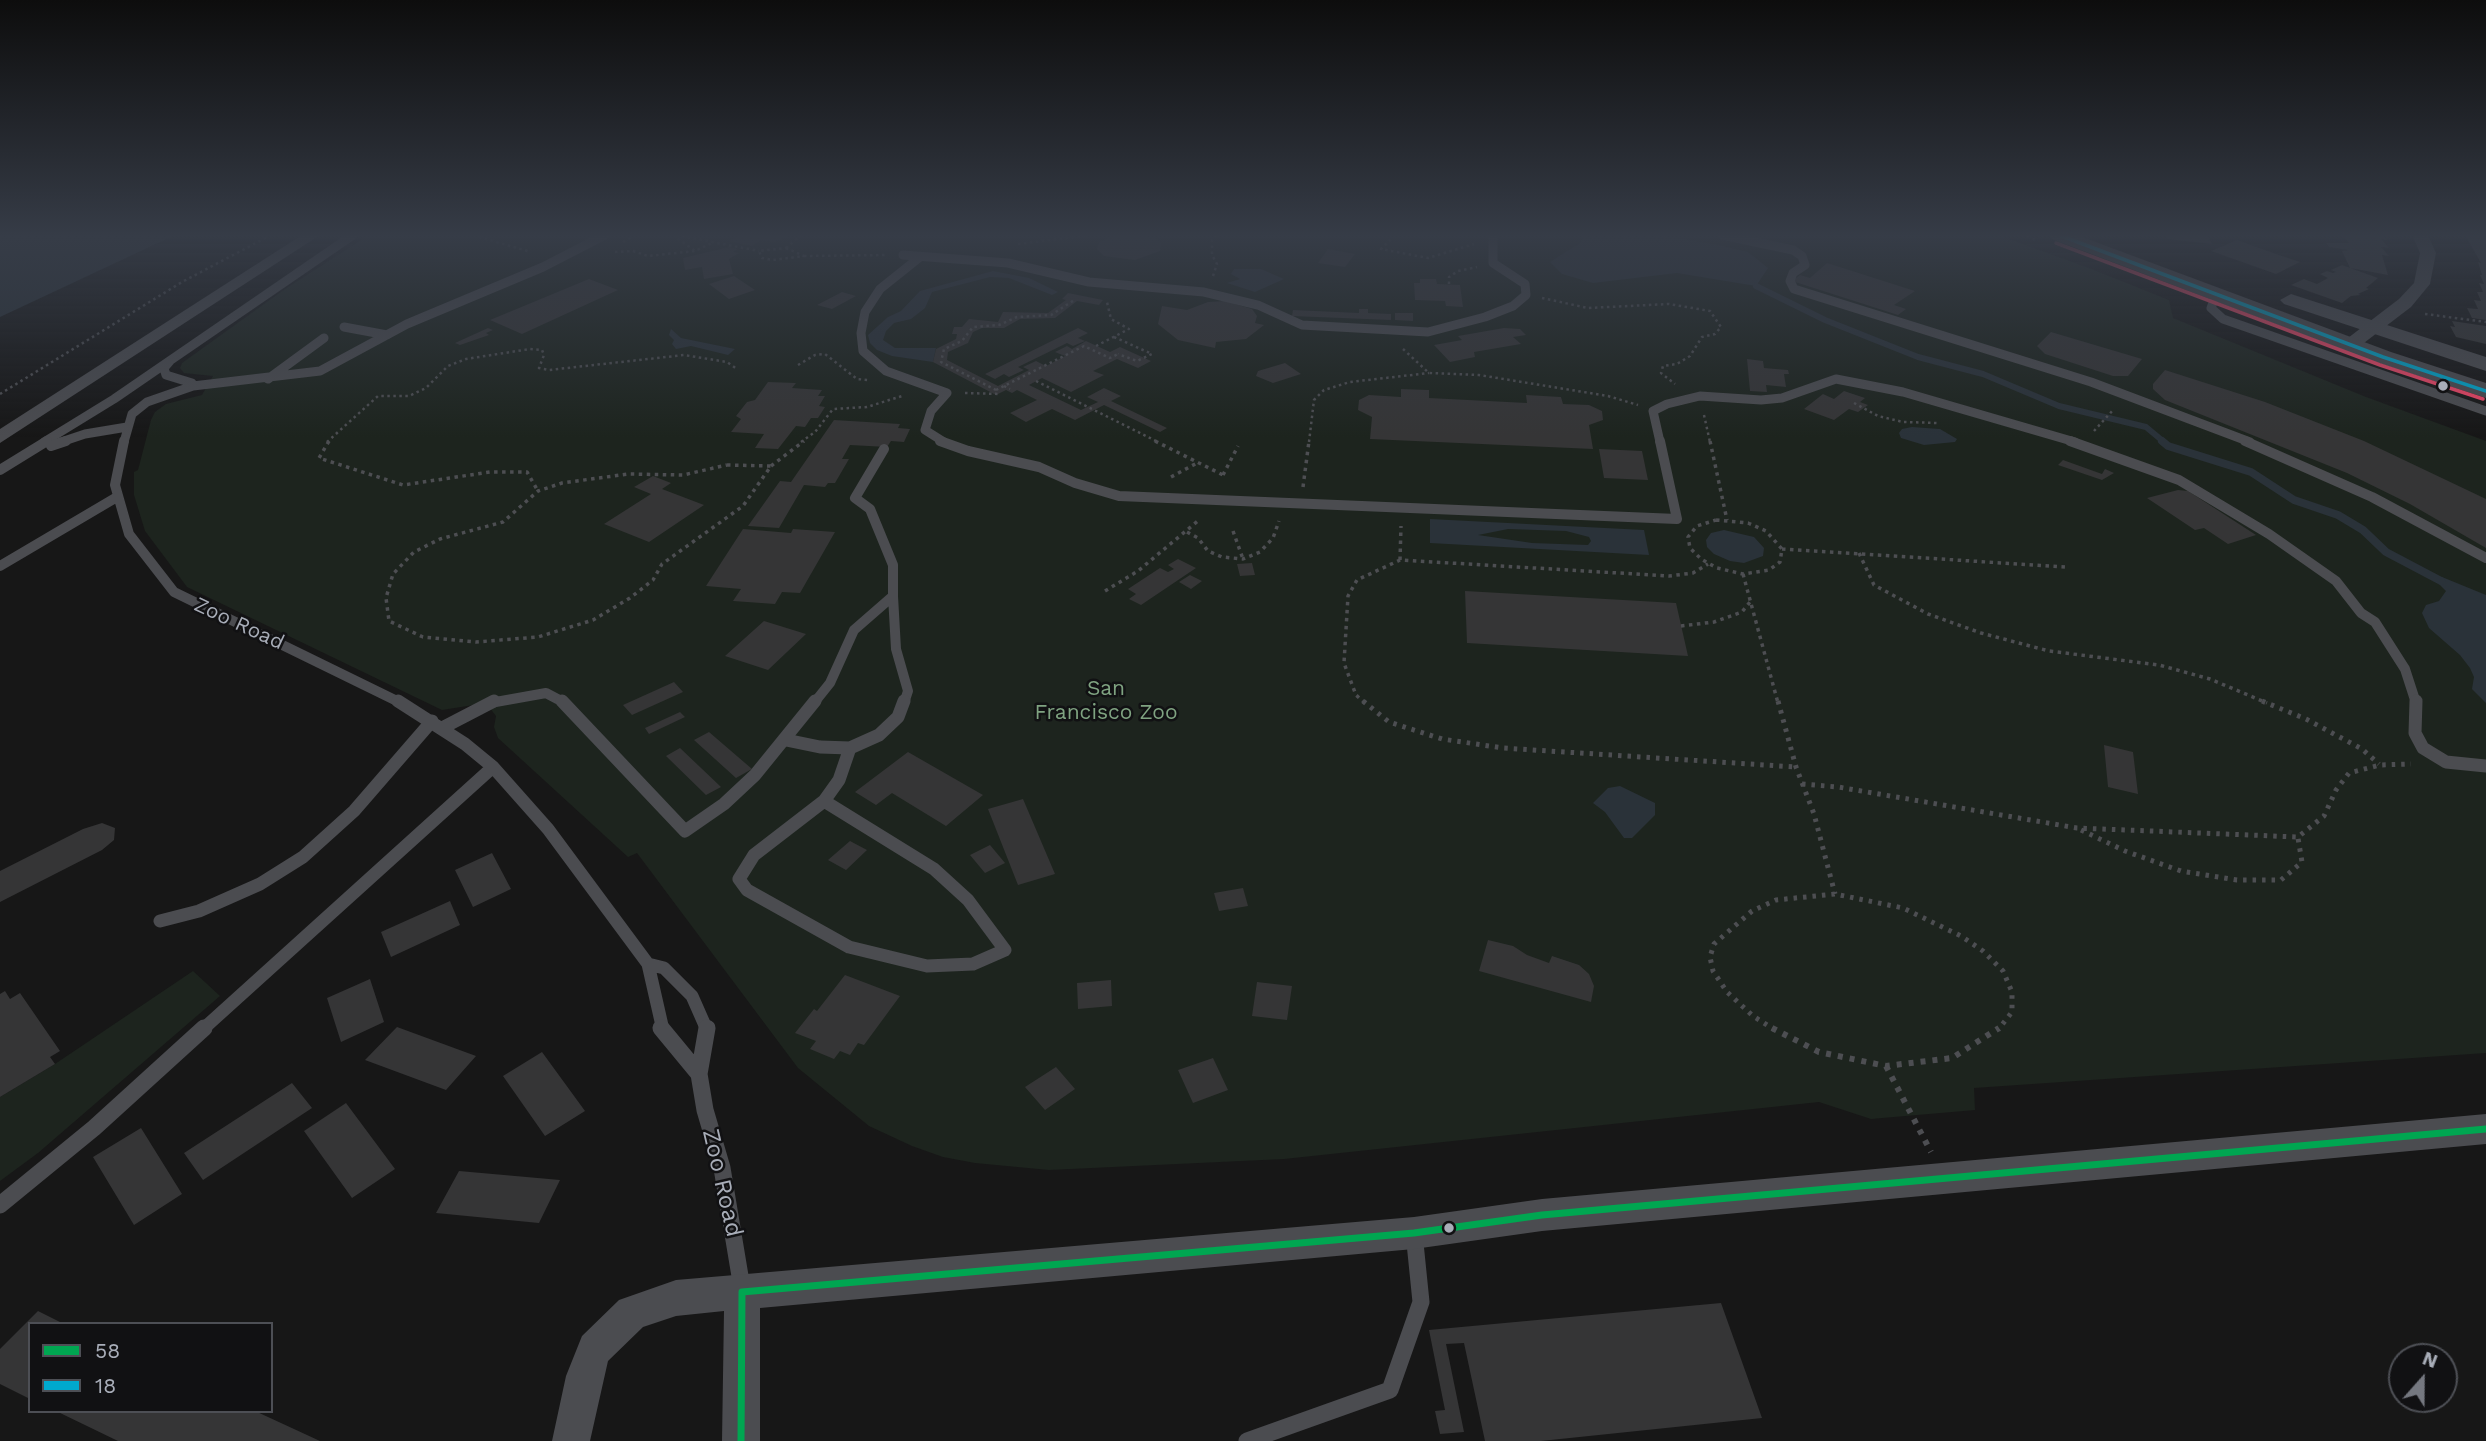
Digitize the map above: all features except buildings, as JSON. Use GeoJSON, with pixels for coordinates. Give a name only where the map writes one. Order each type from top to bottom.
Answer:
{"type":"FeatureCollection","features":[{"type":"Feature","properties":{"kind":"street"},"geometry":{"type":"LineString","coordinates":[[0,437],[208,302]]}},
{"type":"Feature","properties":{"kind":"street"},"geometry":{"type":"LineString","coordinates":[[2235,302],[2403,364],[2486,391]]}},
{"type":"Feature","properties":{"kind":"street"},"geometry":{"type":"LineString","coordinates":[[2301,302],[2486,364]]}},
{"type":"Feature","properties":{"kind":"street"},"geometry":{"type":"LineString","coordinates":[[2350,345],[2406,302]]}},
{"type":"Feature","properties":{"kind":"street"},"geometry":{"type":"LineString","coordinates":[[572,1441],[589,1364],[595,1349],[618,1322],[663,1301],[1414,1233],[1542,1215],[2486,1129]]}},
{"type":"Feature","properties":{"kind":"street","name":"Zoo Road"},"geometry":{"type":"LineString","coordinates":[[741,1441],[742,1292]]}},
{"type":"Feature","properties":{"kind":"lane"},"geometry":{"type":"LineString","coordinates":[[0,470],[97,410],[255,302]]}},
{"type":"Feature","properties":{"kind":"lane"},"geometry":{"type":"LineString","coordinates":[[344,327],[387,335],[453,302]]}},
{"type":"Feature","properties":{"kind":"lane"},"geometry":{"type":"LineString","coordinates":[[871,302],[865,312],[861,333],[863,351],[886,372],[947,393],[931,411],[925,430],[940,441],[968,451],[1039,467],[1075,483],[1119,496],[1221,498],[1677,519],[1654,411],[1667,404],[1700,396],[1772,400],[1836,379],[1861,382],[2022,424],[2179,480],[2280,541],[2336,581],[2361,613],[2375,622],[2405,669],[2416,698],[2417,741],[2433,756],[2459,765],[2486,766]]}},
{"type":"Feature","properties":{"kind":"lane"},"geometry":{"type":"LineString","coordinates":[[1246,302],[1302,325],[1385,332],[1449,328],[1517,302]]}},
{"type":"Feature","properties":{"kind":"lane"},"geometry":{"type":"LineString","coordinates":[[1836,302],[2091,382],[2254,444],[2372,497],[2486,558]]}},
{"type":"Feature","properties":{"kind":"lane"},"geometry":{"type":"LineString","coordinates":[[2213,302],[2211,307],[2223,318],[2486,411]]}},
{"type":"Feature","properties":{"kind":"lane","name":"Zoo Road"},"geometry":{"type":"LineString","coordinates":[[387,335],[320,372],[206,384],[168,392],[147,402],[132,414],[116,474],[117,497],[133,541],[174,592],[361,682],[437,725],[493,768],[548,829],[648,964],[661,1028],[699,1074]]}},
{"type":"Feature","properties":{"kind":"lane"},"geometry":{"type":"LineString","coordinates":[[267,379],[324,338]]}},
{"type":"Feature","properties":{"kind":"lane"},"geometry":{"type":"LineString","coordinates":[[174,358],[164,368],[166,375],[177,381],[206,384]]}},
{"type":"Feature","properties":{"kind":"lane"},"geometry":{"type":"LineString","coordinates":[[2382,376],[2403,364]]}},
{"type":"Feature","properties":{"kind":"lane"},"geometry":{"type":"LineString","coordinates":[[0,470],[72,437],[127,427]]}},
{"type":"Feature","properties":{"kind":"lane"},"geometry":{"type":"LineString","coordinates":[[786,740],[820,747],[850,748],[879,735],[898,718],[908,691],[896,649],[893,565],[870,509],[855,498],[884,449]]}},
{"type":"Feature","properties":{"kind":"lane"},"geometry":{"type":"LineString","coordinates":[[0,566],[117,497]]}},
{"type":"Feature","properties":{"kind":"lane"},"geometry":{"type":"LineString","coordinates":[[160,921],[200,911],[260,884],[303,857],[355,811],[437,725],[493,701],[546,693],[564,702],[685,831],[724,804],[786,740],[830,683],[854,630],[893,596]]}},
{"type":"Feature","properties":{"kind":"lane"},"geometry":{"type":"LineString","coordinates":[[824,801],[934,869],[968,900],[1005,950],[973,964],[927,966],[849,947],[747,890],[740,880],[754,855],[824,801],[839,780],[850,748]]}},
{"type":"Feature","properties":{"kind":"lane"},"geometry":{"type":"LineString","coordinates":[[0,1205],[94,1128],[493,768]]}},
{"type":"Feature","properties":{"kind":"lane","name":"Zoo Road"},"geometry":{"type":"LineString","coordinates":[[648,964],[664,968],[692,996],[706,1027],[699,1074],[705,1110],[723,1168],[742,1292]]}},
{"type":"Feature","properties":{"kind":"lane"},"geometry":{"type":"LineString","coordinates":[[1247,1441],[1390,1390],[1421,1301],[1414,1233]]}},
{"type":"Feature","properties":{"kind":"path"},"geometry":{"type":"LineString","coordinates":[[0,394],[152,302]]}},
{"type":"Feature","properties":{"kind":"path"},"geometry":{"type":"LineString","coordinates":[[1069,302],[1051,315],[1017,317],[999,325],[973,327],[962,341],[944,349],[941,362],[996,390],[1084,346],[1110,358],[1118,354],[1137,361],[1152,354],[1114,337]]}},
{"type":"Feature","properties":{"kind":"path"},"geometry":{"type":"LineString","coordinates":[[1097,346],[1129,329],[1111,319],[1105,308],[1106,302]]}},
{"type":"Feature","properties":{"kind":"path"},"geometry":{"type":"LineString","coordinates":[[1561,302],[1588,308],[1669,304],[1710,312],[1721,327],[1715,334],[1702,337],[1690,356],[1677,364],[1663,366],[1661,373],[1675,385],[1700,396],[1727,520]]}},
{"type":"Feature","properties":{"kind":"path"},"geometry":{"type":"LineString","coordinates":[[2426,314],[2486,322]]}},
{"type":"Feature","properties":{"kind":"path"},"geometry":{"type":"LineString","coordinates":[[1385,332],[1429,373]]}},
{"type":"Feature","properties":{"kind":"path"},"geometry":{"type":"LineString","coordinates":[[538,491],[527,472],[490,472],[403,485],[382,476],[330,464],[319,457],[324,445],[378,396],[409,396],[426,388],[448,366],[490,354],[542,350],[544,355],[539,368],[549,370],[684,355],[718,359],[737,369]]}},
{"type":"Feature","properties":{"kind":"path"},"geometry":{"type":"LineString","coordinates":[[798,365],[815,355],[825,354],[857,379],[873,381],[886,372]]}},
{"type":"Feature","properties":{"kind":"path"},"geometry":{"type":"LineString","coordinates":[[1301,502],[1314,400],[1324,390],[1350,382],[1429,373],[1479,375],[1619,399],[1654,411]]}},
{"type":"Feature","properties":{"kind":"path"},"geometry":{"type":"LineString","coordinates":[[1036,381],[1223,475]]}},
{"type":"Feature","properties":{"kind":"path"},"geometry":{"type":"LineString","coordinates":[[771,467],[727,465],[683,475],[628,474],[562,483],[538,491],[503,522],[440,539],[414,552],[393,574],[386,598],[389,621],[423,638],[476,642],[538,637],[593,620],[630,598],[653,580],[662,564],[743,506],[771,467],[815,432],[833,409],[867,407],[899,399],[915,384]]}},
{"type":"Feature","properties":{"kind":"path"},"geometry":{"type":"LineString","coordinates":[[1004,386],[1010,389]]}},
{"type":"Feature","properties":{"kind":"path"},"geometry":{"type":"LineString","coordinates":[[947,393],[1000,394]]}},
{"type":"Feature","properties":{"kind":"path"},"geometry":{"type":"LineString","coordinates":[[2102,423],[2114,408]]}},
{"type":"Feature","properties":{"kind":"path"},"geometry":{"type":"LineString","coordinates":[[1105,592],[1139,571],[1186,532],[1221,498],[1223,475],[1238,446]]}},
{"type":"Feature","properties":{"kind":"path"},"geometry":{"type":"LineString","coordinates":[[1186,532],[1198,538],[1208,551],[1222,557],[1243,559],[1261,552],[1273,538],[1285,501]]}},
{"type":"Feature","properties":{"kind":"path"},"geometry":{"type":"LineString","coordinates":[[1400,560],[1402,507]]}},
{"type":"Feature","properties":{"kind":"path"},"geometry":{"type":"LineString","coordinates":[[1782,549],[1780,562],[1775,566],[1743,574],[1708,564],[1690,548],[1688,537],[1697,526],[1706,522],[1727,520],[1766,531],[1782,549],[2066,567]]}},
{"type":"Feature","properties":{"kind":"path"},"geometry":{"type":"LineString","coordinates":[[1233,531],[1243,559]]}},
{"type":"Feature","properties":{"kind":"path"},"geometry":{"type":"LineString","coordinates":[[1859,553],[1874,585],[1928,614],[2036,648],[2159,666],[2210,679],[2316,724],[2362,750],[2380,765]]}},
{"type":"Feature","properties":{"kind":"path"},"geometry":{"type":"LineString","coordinates":[[1708,564],[1693,573],[1669,576],[1400,560],[1357,580],[1348,596],[1344,663],[1356,695],[1389,722],[1442,740],[1503,748],[1796,766]]}},
{"type":"Feature","properties":{"kind":"path"},"geometry":{"type":"LineString","coordinates":[[1743,574],[1796,766],[1835,894]]}},
{"type":"Feature","properties":{"kind":"path"},"geometry":{"type":"LineString","coordinates":[[1681,626],[1714,622],[1742,612],[1751,601]]}},
{"type":"Feature","properties":{"kind":"path"},"geometry":{"type":"LineString","coordinates":[[1802,784],[1838,787],[2077,828],[2298,837],[2324,816],[2336,790],[2349,773],[2380,765],[2459,765]]}},
{"type":"Feature","properties":{"kind":"path"},"geometry":{"type":"LineString","coordinates":[[2077,828],[2124,851],[2181,871],[2237,880],[2281,880],[2302,862],[2298,837]]}},
{"type":"Feature","properties":{"kind":"path"},"geometry":{"type":"LineString","coordinates":[[1835,894],[1903,908],[1961,936],[1983,951],[2003,971],[2012,992],[2012,1012],[1998,1030],[1952,1058],[1920,1064],[1886,1066],[1819,1052],[1784,1036],[1753,1016],[1727,992],[1713,971],[1710,957],[1714,944],[1752,911],[1776,900],[1835,894]]}},
{"type":"Feature","properties":{"kind":"path"},"geometry":{"type":"LineString","coordinates":[[1886,1066],[1944,1178]]}},
{"type":"Feature","properties":{"kind":"green space","name":"San Francisco Zoo"},"geometry":{"type":"Polygon","coordinates":[[[267,302],[2169,302],[2173,318],[2366,397],[2486,441],[2486,1053],[1974,1088],[1975,1110],[1871,1119],[1819,1102],[1284,1159],[1049,1170],[943,1157],[869,1126],[798,1068],[637,853],[628,857],[498,738],[494,727],[496,716],[486,703],[442,710],[187,587],[145,531],[134,495],[134,472],[138,470],[155,412],[166,404],[202,395],[213,376],[184,373],[180,368],[182,363],[267,302]]]}},
{"type":"Feature","properties":{"kind":"green space"},"geometry":{"type":"Polygon","coordinates":[[[193,971],[220,996],[38,1153],[0,1181],[0,1097],[55,1064],[193,971]]]}},
{"type":"Feature","properties":{"kind":"shaded area"},"geometry":{"type":"Polygon","coordinates":[[[0,302],[31,302],[0,317],[0,302]]]}},
{"type":"Feature","properties":{"kind":"shaded area"},"geometry":{"type":"Polygon","coordinates":[[[909,302],[928,302],[925,308],[911,319],[894,323],[886,331],[883,340],[895,348],[936,348],[933,362],[892,356],[877,350],[870,343],[868,335],[888,317],[901,311],[909,302]]]}},
{"type":"Feature","properties":{"kind":"shaded area"},"geometry":{"type":"Polygon","coordinates":[[[671,329],[681,338],[735,349],[728,355],[691,346],[676,349],[672,344],[674,340],[669,335],[671,329]]]}},
{"type":"Feature","properties":{"kind":"shaded area"},"geometry":{"type":"Polygon","coordinates":[[[1902,429],[1940,429],[1957,439],[1955,442],[1924,445],[1901,438],[1899,433],[1902,429]]]}},
{"type":"Feature","properties":{"kind":"shaded area"},"geometry":{"type":"Polygon","coordinates":[[[1430,519],[1644,530],[1649,555],[1430,543],[1430,519]],[[1508,529],[1478,535],[1532,543],[1588,545],[1591,541],[1589,537],[1566,531],[1508,529]]]}},
{"type":"Feature","properties":{"kind":"shaded area"},"geometry":{"type":"Polygon","coordinates":[[[1724,530],[1754,537],[1764,548],[1763,556],[1744,563],[1730,561],[1714,554],[1707,547],[1706,540],[1711,533],[1724,530]]]}},
{"type":"Feature","properties":{"kind":"shaded area"},"geometry":{"type":"Polygon","coordinates":[[[2442,577],[2486,595],[2486,703],[2472,689],[2474,677],[2470,668],[2460,655],[2429,628],[2422,613],[2426,605],[2439,601],[2446,591],[2439,584],[2442,577]]]}},
{"type":"Feature","properties":{"kind":"shaded area"},"geometry":{"type":"Polygon","coordinates":[[[1620,786],[1655,803],[1655,815],[1632,838],[1624,838],[1605,812],[1593,803],[1608,788],[1620,786]]]}},
{"type":"Feature","properties":{"kind":"waterway"},"geometry":{"type":"LineString","coordinates":[[1789,302],[1825,320],[1918,357],[1983,374],[2059,406],[2146,427],[2164,442]]}},
{"type":"Feature","properties":{"kind":"waterway"},"geometry":{"type":"LineString","coordinates":[[2162,441],[2168,446],[2251,472],[2294,500],[2338,515],[2363,530],[2386,552],[2441,581]]}},
{"type":"Feature","properties":{"kind":"transit line"},"geometry":{"type":"LineString","coordinates":[[2213,302],[2380,365],[2483,399]]}},
{"type":"Feature","properties":{"kind":"transit line","name":"18"},"geometry":{"type":"LineString","coordinates":[[2238,302],[2383,357],[2486,391]]}},
{"type":"Feature","properties":{"kind":"transit line","name":"58"},"geometry":{"type":"LineString","coordinates":[[741,1441],[742,1292],[1414,1233],[1542,1215],[2486,1129]]}}]}
